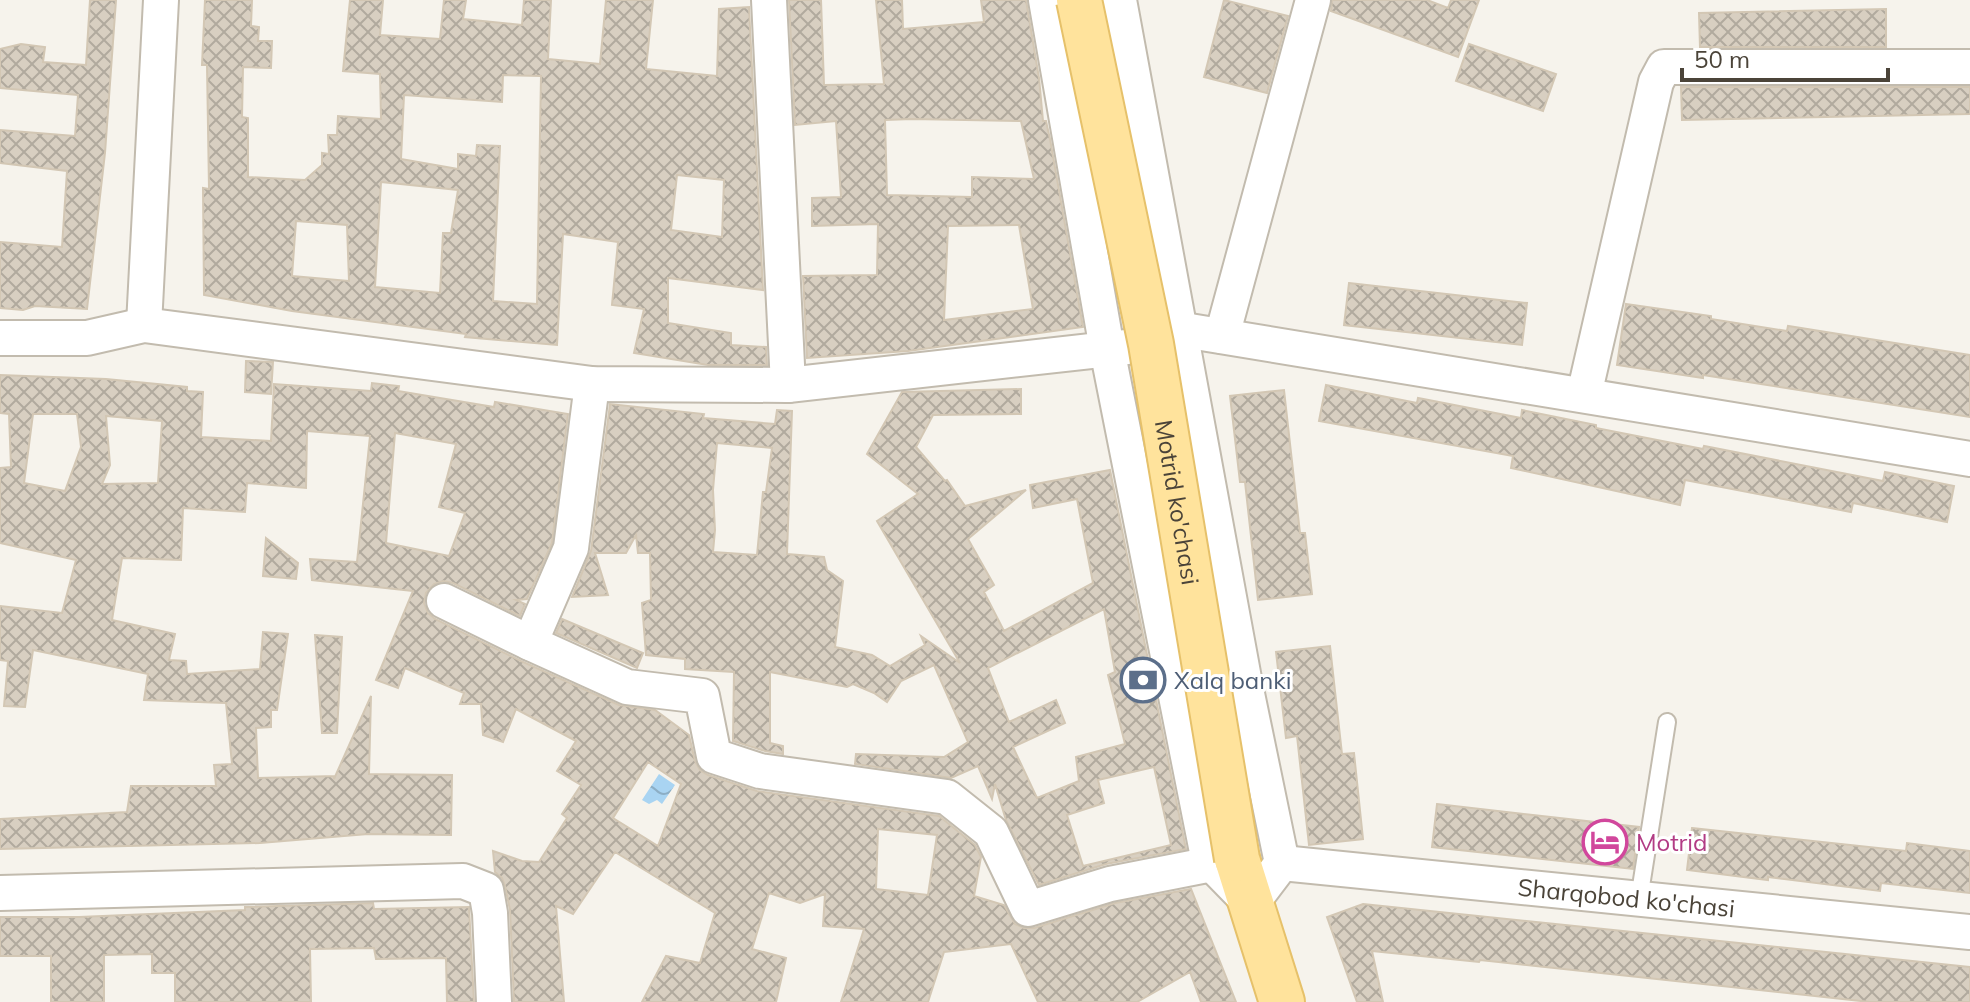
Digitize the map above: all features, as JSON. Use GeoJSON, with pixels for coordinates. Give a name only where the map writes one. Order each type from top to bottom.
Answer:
{"type":"FeatureCollection","features":[{"type":"Feature","properties":{"kind":"main road","name":"Motrid ko'chasi"},"geometry":{"type":"LineString","coordinates":[[1079,0],[1159,332],[1224,861],[1251,904],[1282,1002]]}},
{"type":"Feature","properties":{"kind":"street"},"geometry":{"type":"LineString","coordinates":[[144,325],[161,0]]}},
{"type":"Feature","properties":{"kind":"street"},"geometry":{"type":"LineString","coordinates":[[769,0],[788,385]]}},
{"type":"Feature","properties":{"kind":"street"},"geometry":{"type":"LineString","coordinates":[[444,601],[627,687],[702,696],[714,756],[760,771],[947,797],[991,832],[1028,909],[1110,884],[1224,861],[1202,832],[1107,349],[1046,0]]}},
{"type":"Feature","properties":{"kind":"street"},"geometry":{"type":"LineString","coordinates":[[1119,0],[1166,256],[1159,332],[1245,684],[1282,863],[1251,904]]}},
{"type":"Feature","properties":{"kind":"street"},"geometry":{"type":"LineString","coordinates":[[1222,336],[1313,0]]}},
{"type":"Feature","properties":{"kind":"street"},"geometry":{"type":"LineString","coordinates":[[1584,395],[1656,82],[1664,67],[1970,67]]}},
{"type":"Feature","properties":{"kind":"street"},"geometry":{"type":"LineString","coordinates":[[1092,259],[1166,256]]}},
{"type":"Feature","properties":{"kind":"street"},"geometry":{"type":"LineString","coordinates":[[0,338],[87,338],[144,325],[592,384],[788,385],[1107,349],[1159,332],[1222,336],[1970,459]]}},
{"type":"Feature","properties":{"kind":"street"},"geometry":{"type":"LineString","coordinates":[[530,643],[571,548],[592,384]]}},
{"type":"Feature","properties":{"kind":"street","name":"Sharqobod ko'chasi"},"geometry":{"type":"LineString","coordinates":[[1282,863],[1970,932]]}},
{"type":"Feature","properties":{"kind":"street"},"geometry":{"type":"LineString","coordinates":[[0,893],[463,881],[486,890],[494,1002]]}},
{"type":"Feature","properties":{"kind":"lane"},"geometry":{"type":"LineString","coordinates":[[1639,899],[1667,722]]}},
{"type":"Feature","properties":{"kind":"water"},"geometry":{"type":"Polygon","coordinates":[[[659,774],[675,785],[662,804],[657,800],[649,804],[642,800],[659,774]]]}},
{"type":"Feature","properties":{"kind":"building"},"geometry":{"type":"Polygon","coordinates":[[[90,0],[116,0],[105,153],[87,309],[35,306],[23,310],[0,308],[0,242],[62,247],[67,171],[0,163],[0,130],[75,136],[78,95],[0,88],[0,49],[21,44],[45,47],[43,62],[86,65],[90,0]]]}},
{"type":"Feature","properties":{"kind":"building"},"geometry":{"type":"Polygon","coordinates":[[[205,0],[252,0],[251,26],[259,27],[258,41],[272,41],[271,68],[243,67],[242,117],[248,118],[248,177],[305,180],[322,165],[322,153],[329,154],[328,135],[337,135],[338,116],[381,119],[380,74],[343,71],[350,0],[383,0],[380,35],[440,39],[444,0],[466,0],[463,19],[522,25],[524,0],[551,0],[548,59],[600,64],[606,0],[653,0],[646,69],[717,76],[719,9],[749,7],[763,290],[668,278],[668,323],[731,333],[731,345],[766,347],[767,365],[708,365],[634,353],[644,309],[612,305],[618,242],[563,234],[557,345],[465,337],[466,334],[292,311],[204,295],[203,188],[209,189],[207,65],[202,65],[205,0]],[[503,75],[502,102],[404,95],[401,159],[458,169],[458,154],[476,156],[477,145],[500,146],[493,301],[537,304],[541,76],[503,75]],[[677,175],[671,230],[722,237],[724,180],[677,175]],[[381,182],[375,287],[440,293],[443,233],[451,233],[458,190],[381,182]],[[296,221],[292,276],[349,281],[347,225],[296,221]]]}},
{"type":"Feature","properties":{"kind":"building"},"geometry":{"type":"Polygon","coordinates":[[[789,0],[821,0],[824,85],[884,84],[876,0],[902,0],[903,29],[984,22],[981,0],[1026,0],[1043,121],[1046,121],[1050,139],[1083,327],[908,351],[807,358],[803,276],[877,275],[878,224],[812,226],[812,198],[841,197],[836,121],[795,125],[789,0]],[[885,120],[887,195],[972,197],[972,177],[1034,179],[1021,121],[885,120]],[[1019,225],[948,226],[944,320],[1033,309],[1019,225]]]}},
{"type":"Feature","properties":{"kind":"building"},"geometry":{"type":"Polygon","coordinates":[[[1224,0],[1288,16],[1267,93],[1204,77],[1224,0]]]}},
{"type":"Feature","properties":{"kind":"building"},"geometry":{"type":"Polygon","coordinates":[[[1332,0],[1427,0],[1448,8],[1451,0],[1479,0],[1458,57],[1331,11],[1332,0]]]}},
{"type":"Feature","properties":{"kind":"building"},"geometry":{"type":"Polygon","coordinates":[[[1886,9],[1886,47],[1700,47],[1699,13],[1886,9]]]}},
{"type":"Feature","properties":{"kind":"building"},"geometry":{"type":"Polygon","coordinates":[[[1469,44],[1556,74],[1543,111],[1456,81],[1469,44]]]}},
{"type":"Feature","properties":{"kind":"building"},"geometry":{"type":"Polygon","coordinates":[[[1681,87],[1970,87],[1970,114],[1682,120],[1681,87]]]}},
{"type":"Feature","properties":{"kind":"building"},"geometry":{"type":"Polygon","coordinates":[[[1349,283],[1527,303],[1522,345],[1344,325],[1349,283]]]}},
{"type":"Feature","properties":{"kind":"building"},"geometry":{"type":"Polygon","coordinates":[[[1626,304],[1787,331],[1788,326],[1970,355],[1970,417],[1703,375],[1703,378],[1617,365],[1626,304]]]}},
{"type":"Feature","properties":{"kind":"building"},"geometry":{"type":"Polygon","coordinates":[[[246,361],[273,362],[271,394],[245,392],[246,361]]]}},
{"type":"Feature","properties":{"kind":"building"},"geometry":{"type":"Polygon","coordinates":[[[0,375],[106,379],[187,387],[187,391],[203,392],[201,437],[271,441],[274,384],[371,391],[372,383],[399,386],[398,391],[494,407],[495,402],[568,414],[552,543],[527,599],[516,600],[525,604],[520,616],[443,581],[434,584],[426,593],[424,603],[428,613],[521,661],[619,705],[655,710],[689,735],[695,761],[700,770],[708,775],[757,791],[939,816],[975,845],[981,857],[974,896],[1004,905],[1015,924],[1024,928],[1034,928],[1115,903],[1191,889],[1236,1002],[1201,1002],[1190,972],[1137,1002],[1038,1002],[1011,944],[944,952],[928,1002],[841,1002],[864,929],[823,926],[825,894],[800,903],[769,893],[752,949],[786,958],[776,1002],[642,1002],[666,956],[700,963],[715,913],[615,852],[573,914],[556,906],[564,1002],[514,1002],[510,910],[502,878],[495,872],[493,851],[522,861],[539,862],[567,818],[562,814],[581,785],[557,771],[576,741],[516,709],[503,742],[483,735],[481,704],[460,704],[464,693],[405,668],[398,688],[376,680],[413,591],[312,580],[310,559],[357,562],[370,436],[307,431],[306,488],[247,483],[245,512],[183,508],[181,560],[122,558],[112,620],[175,634],[169,660],[186,661],[187,674],[260,669],[263,632],[288,634],[277,710],[271,710],[271,727],[256,728],[258,778],[334,776],[334,779],[371,696],[369,774],[452,775],[451,835],[368,834],[260,843],[0,849],[0,819],[127,812],[131,786],[216,786],[214,765],[232,764],[226,703],[144,700],[148,674],[33,650],[25,707],[4,706],[8,661],[0,660],[0,606],[62,613],[76,560],[0,543],[0,468],[11,467],[9,414],[0,413],[0,375]],[[33,414],[24,483],[65,491],[81,447],[77,414],[33,414]],[[106,416],[110,465],[102,484],[158,483],[162,421],[106,416]],[[395,433],[386,543],[449,556],[465,513],[439,507],[456,444],[395,433]],[[648,762],[613,818],[658,846],[681,784],[648,762]],[[878,829],[876,889],[928,895],[937,835],[878,829]]]}},
{"type":"Feature","properties":{"kind":"building"},"geometry":{"type":"Polygon","coordinates":[[[1326,385],[1417,403],[1418,398],[1521,418],[1522,410],[1596,425],[1596,428],[1883,481],[1885,472],[1954,486],[1947,522],[1853,503],[1851,512],[1685,480],[1680,505],[1511,468],[1513,456],[1319,421],[1326,385]]]}},
{"type":"Feature","properties":{"kind":"building"},"geometry":{"type":"Polygon","coordinates":[[[1021,389],[1021,414],[933,415],[916,447],[947,480],[965,506],[1026,490],[968,539],[994,585],[984,592],[1004,631],[1093,583],[1077,499],[1033,508],[1030,485],[1110,470],[1186,849],[1106,864],[1039,885],[1006,820],[995,784],[992,799],[978,766],[951,778],[855,764],[856,754],[944,757],[968,742],[934,665],[901,681],[887,702],[853,684],[847,687],[770,672],[770,743],[783,746],[783,754],[765,751],[733,741],[734,672],[685,669],[685,659],[646,655],[642,603],[651,600],[650,553],[638,553],[636,535],[626,553],[595,553],[608,595],[572,597],[591,551],[610,404],[704,414],[703,418],[775,424],[777,410],[792,411],[787,554],[824,557],[827,570],[843,581],[835,647],[872,655],[890,666],[925,645],[921,636],[960,663],[877,521],[918,494],[867,454],[902,392],[1021,389]],[[717,443],[713,552],[757,555],[763,492],[766,492],[772,448],[717,443]],[[1104,609],[988,668],[1009,722],[1056,700],[1065,723],[1013,747],[1037,798],[1079,781],[1076,757],[1125,744],[1108,675],[1115,672],[1104,609]],[[1154,767],[1098,780],[1104,803],[1067,815],[1083,866],[1171,845],[1154,767]]]}},
{"type":"Feature","properties":{"kind":"building"},"geometry":{"type":"Polygon","coordinates":[[[1284,390],[1300,533],[1305,533],[1312,594],[1258,600],[1245,482],[1240,482],[1230,396],[1284,390]]]}},
{"type":"Feature","properties":{"kind":"building"},"geometry":{"type":"Polygon","coordinates":[[[266,538],[298,563],[296,579],[263,576],[266,538]]]}},
{"type":"Feature","properties":{"kind":"building"},"geometry":{"type":"Polygon","coordinates":[[[562,619],[643,653],[637,668],[556,633],[562,619]]]}},
{"type":"Feature","properties":{"kind":"building"},"geometry":{"type":"Polygon","coordinates":[[[315,635],[342,637],[337,733],[322,733],[315,635]]]}},
{"type":"Feature","properties":{"kind":"building"},"geometry":{"type":"Polygon","coordinates":[[[1330,646],[1342,754],[1354,753],[1363,839],[1309,845],[1297,736],[1286,738],[1276,652],[1330,646]]]}},
{"type":"Feature","properties":{"kind":"building"},"geometry":{"type":"Polygon","coordinates":[[[1437,804],[1639,827],[1633,869],[1432,847],[1437,804]]]}},
{"type":"Feature","properties":{"kind":"building"},"geometry":{"type":"Polygon","coordinates":[[[1692,828],[1906,851],[1907,843],[1970,851],[1970,893],[1881,883],[1880,891],[1687,870],[1692,828]]]}},
{"type":"Feature","properties":{"kind":"building"},"geometry":{"type":"Polygon","coordinates":[[[373,903],[374,909],[469,907],[474,1002],[447,1002],[446,958],[376,959],[374,948],[310,949],[311,1002],[175,1002],[175,973],[152,973],[152,954],[104,955],[104,1002],[51,1002],[51,956],[0,956],[0,917],[79,917],[373,903]]]}},
{"type":"Feature","properties":{"kind":"building"},"geometry":{"type":"Polygon","coordinates":[[[1363,904],[1970,967],[1970,1002],[1870,1002],[1372,951],[1383,1002],[1357,1002],[1327,917],[1363,904]]]}},
{"type":"Feature","properties":{"kind":"place","name":"Xalq banki"},"geometry":{"type":"Point","coordinates":[1143,680]}},
{"type":"Feature","properties":{"kind":"place","name":"Motrid"},"geometry":{"type":"Point","coordinates":[1605,842]}}]}
